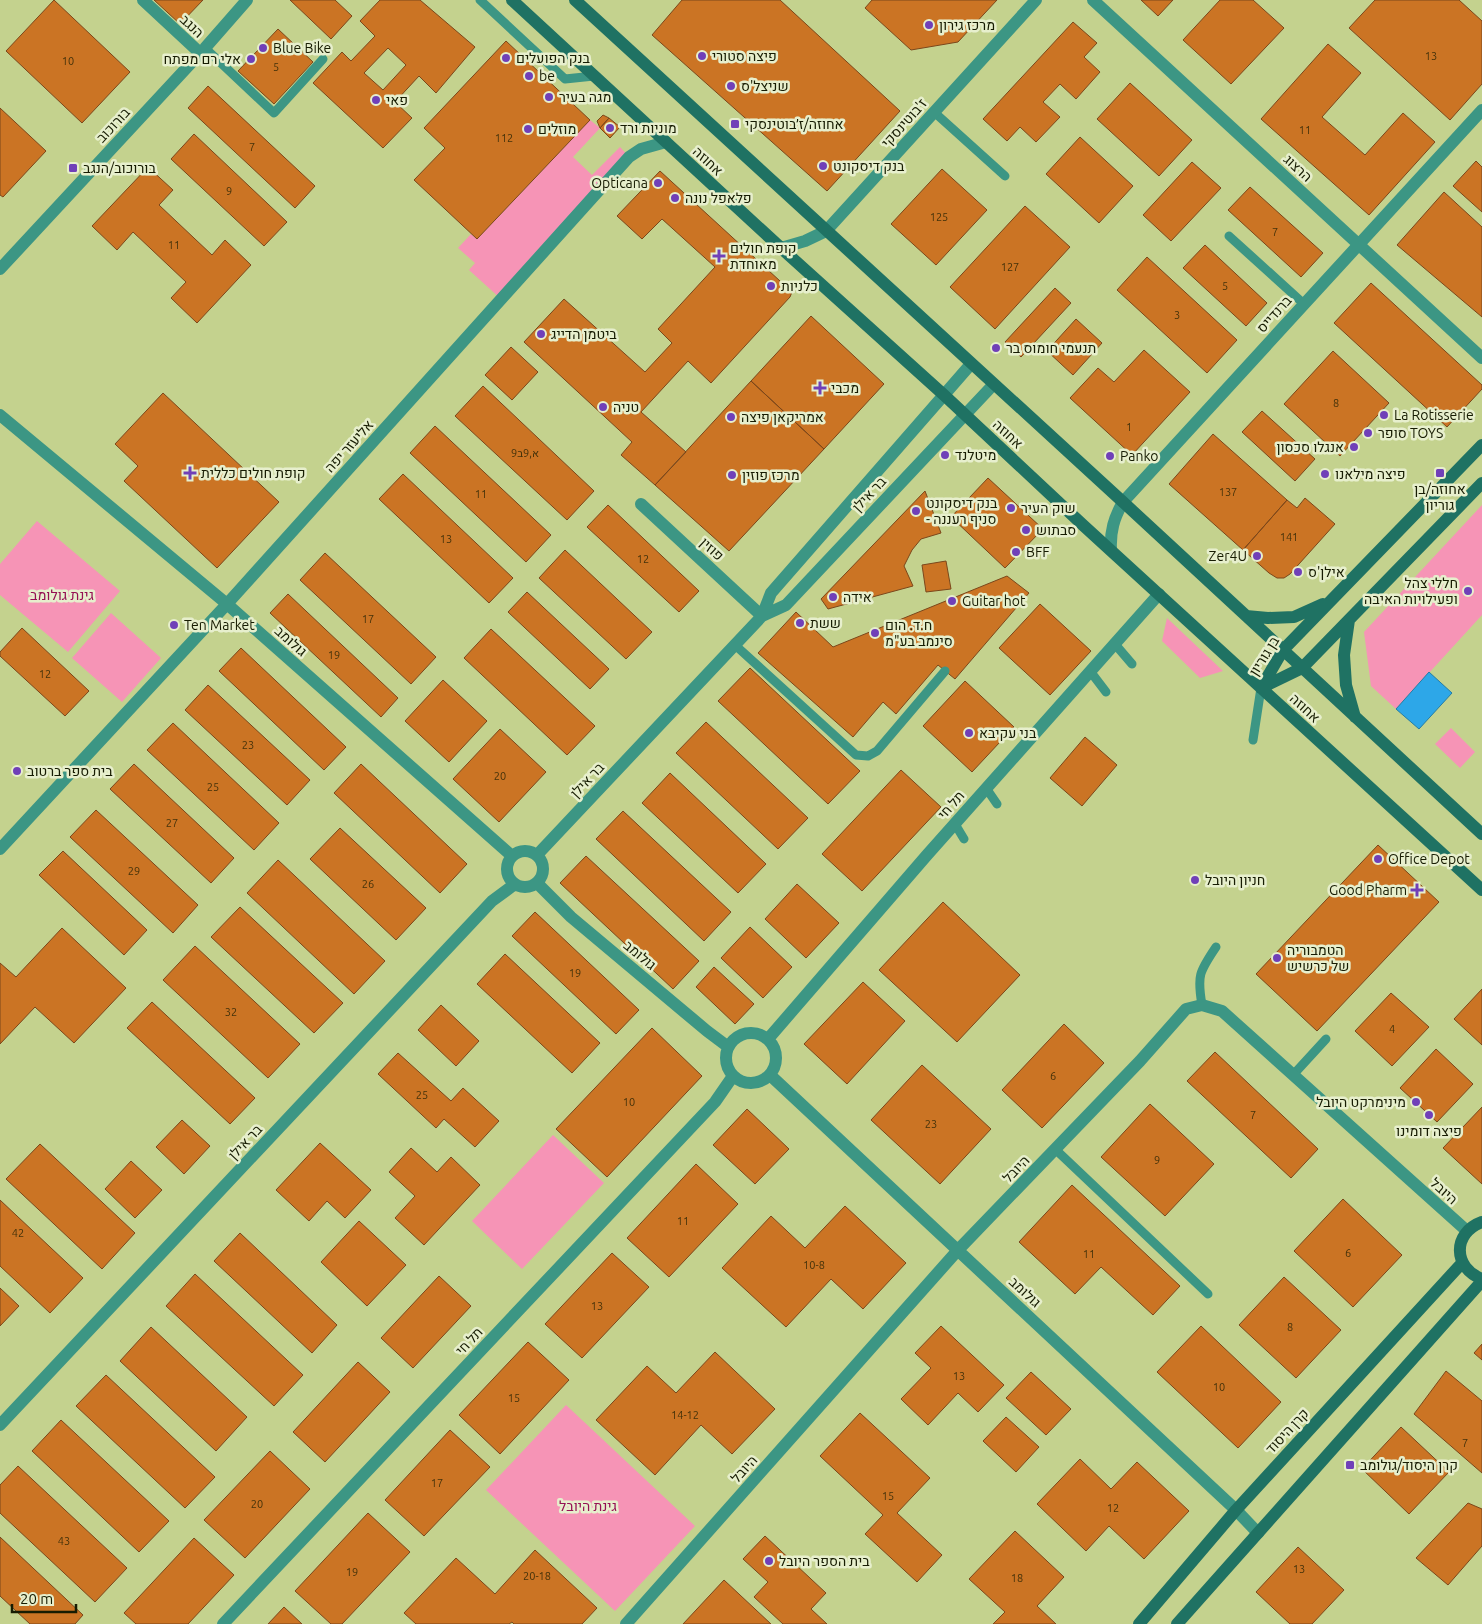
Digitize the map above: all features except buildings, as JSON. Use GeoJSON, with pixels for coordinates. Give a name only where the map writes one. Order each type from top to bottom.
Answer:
{"type":"FeatureCollection","features":[{"type":"Feature","properties":{"kind":"main road","name":"אחוזה"},"geometry":{"type":"LineString","coordinates":[[512,0],[1482,890]]}},
{"type":"Feature","properties":{"kind":"main road","name":"אחוזה"},"geometry":{"type":"LineString","coordinates":[[575,0],[1482,834]]}},
{"type":"Feature","properties":{"kind":"main road","name":"בן גוריון"},"geometry":{"type":"LineString","coordinates":[[1261,688],[1282,650],[1482,445]]}},
{"type":"Feature","properties":{"kind":"main road","name":"בן גוריון"},"geometry":{"type":"LineString","coordinates":[[1261,688],[1302,668],[1482,484]]}},
{"type":"Feature","properties":{"kind":"main road"},"geometry":{"type":"LineString","coordinates":[[1246,616],[1268,618],[1294,617],[1330,601]]}},
{"type":"Feature","properties":{"kind":"main road"},"geometry":{"type":"LineString","coordinates":[[1349,620],[1344,655],[1346,685],[1355,717]]}},
{"type":"Feature","properties":{"kind":"main road"},"geometry":{"type":"LineString","coordinates":[[1177,1624],[1482,1280],[1467,1271],[1462,1263],[1460,1246],[1462,1238],[1467,1231],[1474,1225],[1482,1222]]}},
{"type":"Feature","properties":{"kind":"main road","name":"קרן היסוד"},"geometry":{"type":"LineString","coordinates":[[1139,1624],[1236,1510],[1462,1263]]}},
{"type":"Feature","properties":{"kind":"street","name":"הנגב"},"geometry":{"type":"LineString","coordinates":[[143,0],[202,51]]}},
{"type":"Feature","properties":{"kind":"street","name":"בורוכוב"},"geometry":{"type":"LineString","coordinates":[[0,269],[247,0]]}},
{"type":"Feature","properties":{"kind":"street","name":"ז'בוטינסקי"},"geometry":{"type":"LineString","coordinates":[[782,248],[806,241],[826,230],[1036,0]]}},
{"type":"Feature","properties":{"kind":"street","name":"הרצוג"},"geometry":{"type":"LineString","coordinates":[[1093,0],[1482,358]]}},
{"type":"Feature","properties":{"kind":"street","name":"ברנדייס"},"geometry":{"type":"LineString","coordinates":[[1111,550],[1110,534],[1114,518],[1123,502],[1482,110]]}},
{"type":"Feature","properties":{"kind":"street","name":"אליעזר יפה"},"geometry":{"type":"LineString","coordinates":[[0,849],[227,604],[631,155],[641,149],[666,142]]}},
{"type":"Feature","properties":{"kind":"street","name":"בר אילן"},"geometry":{"type":"LineString","coordinates":[[537,855],[762,616],[771,593],[971,364]]}},
{"type":"Feature","properties":{"kind":"street","name":"בר אילן"},"geometry":{"type":"LineString","coordinates":[[762,616],[786,605],[993,385]]}},
{"type":"Feature","properties":{"kind":"street","name":"גולומב"},"geometry":{"type":"LineString","coordinates":[[0,415],[227,604],[512,856]]}},
{"type":"Feature","properties":{"kind":"street","name":"פוזין"},"geometry":{"type":"LineString","coordinates":[[641,504],[762,616]]}},
{"type":"Feature","properties":{"kind":"street","name":"תל חי"},"geometry":{"type":"LineString","coordinates":[[768,1039],[954,824],[1159,594]]}},
{"type":"Feature","properties":{"kind":"street"},"geometry":{"type":"LineString","coordinates":[[528,850],[537,855],[541,859],[544,872],[537,883],[529,887],[515,884],[508,873],[507,867],[512,856],[521,851],[528,850]]}},
{"type":"Feature","properties":{"kind":"street","name":"גולומב"},"geometry":{"type":"LineString","coordinates":[[537,883],[571,917],[707,1032],[728,1046]]}},
{"type":"Feature","properties":{"kind":"street","name":"בר אילן"},"geometry":{"type":"LineString","coordinates":[[0,1425],[492,901],[515,884]]}},
{"type":"Feature","properties":{"kind":"street","name":"היובל"},"geometry":{"type":"LineString","coordinates":[[626,1624],[958,1250],[1140,1061],[1186,1009],[1202,1005],[1222,1011],[1467,1231]]}},
{"type":"Feature","properties":{"kind":"street"},"geometry":{"type":"LineString","coordinates":[[753,1032],[761,1034],[768,1039],[773,1045],[776,1054],[776,1063],[770,1075],[758,1082],[749,1083],[740,1081],[733,1076],[725,1059],[728,1046],[736,1036],[753,1032]]}},
{"type":"Feature","properties":{"kind":"street","name":"גולומב"},"geometry":{"type":"LineString","coordinates":[[770,1075],[1236,1510],[1258,1533]]}},
{"type":"Feature","properties":{"kind":"street","name":"תל חי"},"geometry":{"type":"LineString","coordinates":[[223,1624],[715,1102],[733,1076]]}},
{"type":"Feature","properties":{"kind":"lane"},"geometry":{"type":"LineString","coordinates":[[480,0],[565,78],[594,76]]}},
{"type":"Feature","properties":{"kind":"lane"},"geometry":{"type":"LineString","coordinates":[[202,51],[274,113],[323,59]]}},
{"type":"Feature","properties":{"kind":"lane"},"geometry":{"type":"LineString","coordinates":[[934,112],[1005,176]]}},
{"type":"Feature","properties":{"kind":"lane"},"geometry":{"type":"LineString","coordinates":[[1229,236],[1304,304]]}},
{"type":"Feature","properties":{"kind":"lane"},"geometry":{"type":"LineString","coordinates":[[1114,643],[1132,664]]}},
{"type":"Feature","properties":{"kind":"lane"},"geometry":{"type":"LineString","coordinates":[[735,645],[856,755],[868,756],[877,751],[945,671]]}},
{"type":"Feature","properties":{"kind":"lane"},"geometry":{"type":"LineString","coordinates":[[1090,671],[1106,692]]}},
{"type":"Feature","properties":{"kind":"lane"},"geometry":{"type":"LineString","coordinates":[[1253,740],[1261,688]]}},
{"type":"Feature","properties":{"kind":"lane"},"geometry":{"type":"LineString","coordinates":[[986,788],[996,804]]}},
{"type":"Feature","properties":{"kind":"lane"},"geometry":{"type":"LineString","coordinates":[[954,824],[964,839]]}},
{"type":"Feature","properties":{"kind":"lane"},"geometry":{"type":"LineString","coordinates":[[1202,1005],[1198,984],[1203,966],[1216,947]]}},
{"type":"Feature","properties":{"kind":"lane"},"geometry":{"type":"LineString","coordinates":[[1293,1075],[1326,1039]]}},
{"type":"Feature","properties":{"kind":"lane"},"geometry":{"type":"LineString","coordinates":[[1056,1149],[1208,1294]]}},
{"type":"Feature","properties":{"kind":"green space"},"geometry":{"type":"Polygon","coordinates":[[[590,120],[600,128],[573,157],[592,175],[620,147],[629,157],[501,299],[469,270],[475,263],[458,248],[471,234],[477,239],[590,120]]]}},
{"type":"Feature","properties":{"kind":"green space"},"geometry":{"type":"Polygon","coordinates":[[[1482,505],[1482,615],[1396,709],[1371,686],[1364,632],[1482,505]]]}},
{"type":"Feature","properties":{"kind":"green space","name":"גינת גולומב"},"geometry":{"type":"Polygon","coordinates":[[[37,521],[120,591],[68,652],[0,595],[0,564],[37,521]]]}},
{"type":"Feature","properties":{"kind":"green space"},"geometry":{"type":"Polygon","coordinates":[[[111,613],[161,658],[122,702],[72,658],[111,613]]]}},
{"type":"Feature","properties":{"kind":"green space"},"geometry":{"type":"Polygon","coordinates":[[[1167,618],[1223,671],[1200,678],[1162,641],[1167,618]]]}},
{"type":"Feature","properties":{"kind":"green space"},"geometry":{"type":"Polygon","coordinates":[[[1451,728],[1475,752],[1460,768],[1435,744],[1451,728]]]}},
{"type":"Feature","properties":{"kind":"green space"},"geometry":{"type":"Polygon","coordinates":[[[553,1135],[604,1183],[522,1269],[472,1221],[553,1135]]]}},
{"type":"Feature","properties":{"kind":"green space","name":"גינת היובל"},"geometry":{"type":"Polygon","coordinates":[[[566,1405],[695,1526],[615,1611],[486,1490],[566,1405]]]}},
{"type":"Feature","properties":{"kind":"water"},"geometry":{"type":"Polygon","coordinates":[[[1429,672],[1452,693],[1419,729],[1396,709],[1429,672]]]}},
{"type":"Feature","properties":{"kind":"place","name":"מרכז גירון"},"geometry":{"type":"Point","coordinates":[929,25]}},
{"type":"Feature","properties":{"kind":"place","name":"Blue Bike"},"geometry":{"type":"Point","coordinates":[263,48]}},
{"type":"Feature","properties":{"kind":"place","name":"פיצה סטורי"},"geometry":{"type":"Point","coordinates":[702,56]}},
{"type":"Feature","properties":{"kind":"place","name":"בנק הפועלים"},"geometry":{"type":"Point","coordinates":[506,58]}},
{"type":"Feature","properties":{"kind":"place","name":"אלי רם מפתח"},"geometry":{"type":"Point","coordinates":[251,59]}},
{"type":"Feature","properties":{"kind":"place","name":"be"},"geometry":{"type":"Point","coordinates":[529,76]}},
{"type":"Feature","properties":{"kind":"place","name":"שניצל'ס"},"geometry":{"type":"Point","coordinates":[731,86]}},
{"type":"Feature","properties":{"kind":"place","name":"מגה בעיר"},"geometry":{"type":"Point","coordinates":[549,97]}},
{"type":"Feature","properties":{"kind":"place","name":"פאי"},"geometry":{"type":"Point","coordinates":[376,100]}},
{"type":"Feature","properties":{"kind":"place","name":"אחוזה/ז׳בוטינסקי"},"geometry":{"type":"Point","coordinates":[735,124]}},
{"type":"Feature","properties":{"kind":"place","name":"מוניות ורד"},"geometry":{"type":"Point","coordinates":[610,128]}},
{"type":"Feature","properties":{"kind":"place","name":"מוזלים"},"geometry":{"type":"Point","coordinates":[528,129]}},
{"type":"Feature","properties":{"kind":"place","name":"בנק דיסקונט"},"geometry":{"type":"Point","coordinates":[823,166]}},
{"type":"Feature","properties":{"kind":"place","name":"בורוכוב/הנגב"},"geometry":{"type":"Point","coordinates":[73,168]}},
{"type":"Feature","properties":{"kind":"place","name":"Opticana"},"geometry":{"type":"Point","coordinates":[658,183]}},
{"type":"Feature","properties":{"kind":"place","name":"פלאפל נונה"},"geometry":{"type":"Point","coordinates":[675,198]}},
{"type":"Feature","properties":{"kind":"place","name":"קופת חולים מאוחדת"},"geometry":{"type":"Point","coordinates":[719,256]}},
{"type":"Feature","properties":{"kind":"place","name":"כלניות"},"geometry":{"type":"Point","coordinates":[771,286]}},
{"type":"Feature","properties":{"kind":"place","name":"ביטמן הדייג"},"geometry":{"type":"Point","coordinates":[541,334]}},
{"type":"Feature","properties":{"kind":"place","name":"תנעמי חומוס בר"},"geometry":{"type":"Point","coordinates":[996,348]}},
{"type":"Feature","properties":{"kind":"place","name":"מכבי"},"geometry":{"type":"Point","coordinates":[820,388]}},
{"type":"Feature","properties":{"kind":"place","name":"טניה"},"geometry":{"type":"Point","coordinates":[603,407]}},
{"type":"Feature","properties":{"kind":"place","name":"La Rotisserie"},"geometry":{"type":"Point","coordinates":[1384,415]}},
{"type":"Feature","properties":{"kind":"place","name":"אמריקאן פיצה"},"geometry":{"type":"Point","coordinates":[731,417]}},
{"type":"Feature","properties":{"kind":"place","name":"סופר TOYS"},"geometry":{"type":"Point","coordinates":[1368,433]}},
{"type":"Feature","properties":{"kind":"place","name":"אנגלו סכסון"},"geometry":{"type":"Point","coordinates":[1354,447]}},
{"type":"Feature","properties":{"kind":"place","name":"מיטלנד"},"geometry":{"type":"Point","coordinates":[945,455]}},
{"type":"Feature","properties":{"kind":"place","name":"Panko"},"geometry":{"type":"Point","coordinates":[1110,456]}},
{"type":"Feature","properties":{"kind":"place","name":"קופת חולים כללית"},"geometry":{"type":"Point","coordinates":[190,473]}},
{"type":"Feature","properties":{"kind":"place","name":"אחוזה/בן גוריון"},"geometry":{"type":"Point","coordinates":[1440,473]}},
{"type":"Feature","properties":{"kind":"place","name":"פיצה מילאנו"},"geometry":{"type":"Point","coordinates":[1325,474]}},
{"type":"Feature","properties":{"kind":"place","name":"מרכז פוזין"},"geometry":{"type":"Point","coordinates":[732,475]}},
{"type":"Feature","properties":{"kind":"place","name":"שוק העיר"},"geometry":{"type":"Point","coordinates":[1011,508]}},
{"type":"Feature","properties":{"kind":"place","name":"בנק דיסקונט - סניף רעננה"},"geometry":{"type":"Point","coordinates":[916,511]}},
{"type":"Feature","properties":{"kind":"place","name":"סבתוש"},"geometry":{"type":"Point","coordinates":[1026,530]}},
{"type":"Feature","properties":{"kind":"place","name":"BFF"},"geometry":{"type":"Point","coordinates":[1016,552]}},
{"type":"Feature","properties":{"kind":"place","name":"Zer4U"},"geometry":{"type":"Point","coordinates":[1257,556]}},
{"type":"Feature","properties":{"kind":"place","name":"אילן'ס"},"geometry":{"type":"Point","coordinates":[1298,572]}},
{"type":"Feature","properties":{"kind":"place","name":"חללי צהל ופעילויות האיבה"},"geometry":{"type":"Point","coordinates":[1468,591]}},
{"type":"Feature","properties":{"kind":"place","name":"אידה"},"geometry":{"type":"Point","coordinates":[833,597]}},
{"type":"Feature","properties":{"kind":"place","name":"Guitar hot"},"geometry":{"type":"Point","coordinates":[952,601]}},
{"type":"Feature","properties":{"kind":"place","name":"ששת"},"geometry":{"type":"Point","coordinates":[800,623]}},
{"type":"Feature","properties":{"kind":"place","name":"Ten Market"},"geometry":{"type":"Point","coordinates":[174,625]}},
{"type":"Feature","properties":{"kind":"place","name":"ח.ד. הום סינמב בע\"מ"},"geometry":{"type":"Point","coordinates":[875,633]}},
{"type":"Feature","properties":{"kind":"place","name":"בני עקיבא"},"geometry":{"type":"Point","coordinates":[969,733]}},
{"type":"Feature","properties":{"kind":"place","name":"בית ספר ברטוב"},"geometry":{"type":"Point","coordinates":[17,771]}},
{"type":"Feature","properties":{"kind":"place","name":"Office Depot"},"geometry":{"type":"Point","coordinates":[1378,859]}},
{"type":"Feature","properties":{"kind":"place","name":"חניון היובל"},"geometry":{"type":"Point","coordinates":[1195,880]}},
{"type":"Feature","properties":{"kind":"place","name":"Good Pharm"},"geometry":{"type":"Point","coordinates":[1417,890]}},
{"type":"Feature","properties":{"kind":"place","name":"הטמבוריה של כרשיש"},"geometry":{"type":"Point","coordinates":[1277,958]}},
{"type":"Feature","properties":{"kind":"place","name":"מינימרקט היובל"},"geometry":{"type":"Point","coordinates":[1416,1102]}},
{"type":"Feature","properties":{"kind":"place","name":"פיצה דומינו"},"geometry":{"type":"Point","coordinates":[1429,1115]}},
{"type":"Feature","properties":{"kind":"place","name":"קרן היסוד/גולומב"},"geometry":{"type":"Point","coordinates":[1350,1465]}},
{"type":"Feature","properties":{"kind":"place","name":"בית הספר היובל"},"geometry":{"type":"Point","coordinates":[769,1561]}}]}
